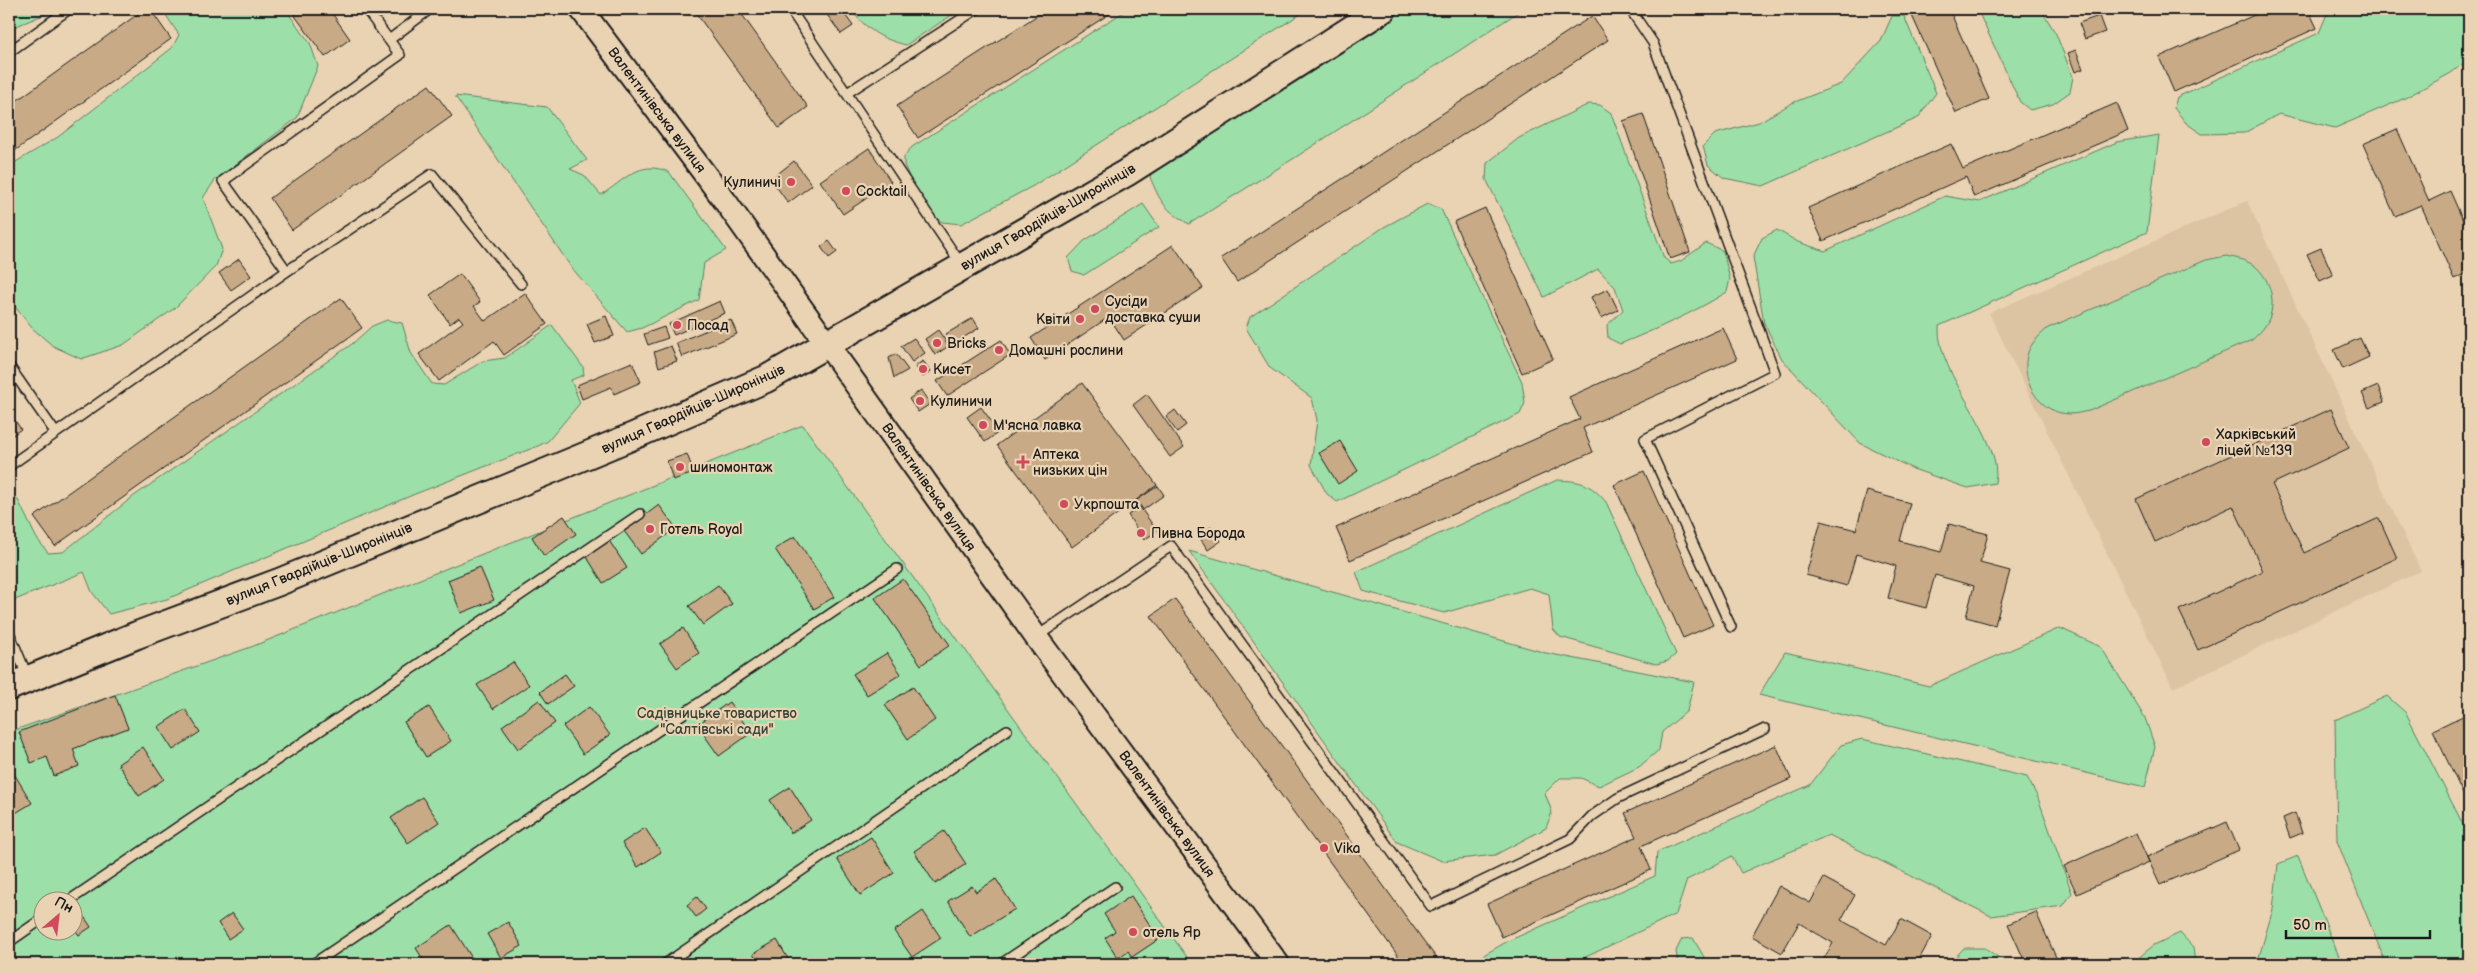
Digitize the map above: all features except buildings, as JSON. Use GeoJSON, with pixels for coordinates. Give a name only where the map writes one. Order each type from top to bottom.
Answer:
{"type":"FeatureCollection","features":[{"type":"Feature","properties":{"kind":"main road","name":"вулиця Гвардійців-Широнінців"},"geometry":{"type":"LineString","coordinates":[[19,683],[137,635],[279,582],[670,421],[766,379],[1126,173],[1382,9]]}},
{"type":"Feature","properties":{"kind":"street","name":"Валентинівська вулиця"},"geometry":{"type":"LineString","coordinates":[[581,9],[726,201],[1036,637],[1278,964]]}},
{"type":"Feature","properties":{"kind":"lane"},"geometry":{"type":"LineString","coordinates":[[9,52],[69,9]]}},
{"type":"Feature","properties":{"kind":"lane"},"geometry":{"type":"LineString","coordinates":[[287,271],[223,182],[400,55],[366,9]]}},
{"type":"Feature","properties":{"kind":"lane"},"geometry":{"type":"LineString","coordinates":[[388,40],[430,9]]}},
{"type":"Feature","properties":{"kind":"lane"},"geometry":{"type":"LineString","coordinates":[[790,9],[963,266]]}},
{"type":"Feature","properties":{"kind":"lane"},"geometry":{"type":"LineString","coordinates":[[846,93],[977,9]]}},
{"type":"Feature","properties":{"kind":"lane"},"geometry":{"type":"LineString","coordinates":[[1630,9],[1653,43],[1775,374],[1645,439],[1731,627]]}},
{"type":"Feature","properties":{"kind":"lane"},"geometry":{"type":"LineString","coordinates":[[9,466],[287,271],[432,174],[521,284]]}},
{"type":"Feature","properties":{"kind":"lane"},"geometry":{"type":"LineString","coordinates":[[9,366],[55,432]]}},
{"type":"Feature","properties":{"kind":"lane"},"geometry":{"type":"LineString","coordinates":[[82,892],[640,514]]}},
{"type":"Feature","properties":{"kind":"lane"},"geometry":{"type":"LineString","coordinates":[[1036,637],[1171,546],[1431,906],[1570,839],[1592,816],[1618,798],[1765,729]]}},
{"type":"Feature","properties":{"kind":"lane"},"geometry":{"type":"LineString","coordinates":[[313,964],[897,569]]}},
{"type":"Feature","properties":{"kind":"lane"},"geometry":{"type":"LineString","coordinates":[[9,632],[19,683]]}},
{"type":"Feature","properties":{"kind":"lane"},"geometry":{"type":"LineString","coordinates":[[664,964],[1008,730]]}},
{"type":"Feature","properties":{"kind":"lane"},"geometry":{"type":"LineString","coordinates":[[1002,964],[1115,887]]}},
{"type":"Feature","properties":{"kind":"lane"},"geometry":{"type":"LineString","coordinates":[[9,942],[32,926]]}},
{"type":"Feature","properties":{"kind":"shaded area","name":"Харківський ліцей №139"},"geometry":{"type":"Polygon","coordinates":[[[2247,201],[2421,571],[2173,688],[1989,313],[2247,201]]]}},
{"type":"Feature","properties":{"kind":"green space"},"geometry":{"type":"Polygon","coordinates":[[[9,9],[58,9],[9,29],[9,9]]]}},
{"type":"Feature","properties":{"kind":"green space"},"geometry":{"type":"Polygon","coordinates":[[[162,9],[285,9],[310,43],[318,66],[297,118],[215,180],[203,198],[222,249],[216,266],[175,308],[123,345],[81,359],[53,346],[32,328],[9,299],[9,166],[58,137],[172,48],[179,35],[162,9]]]}},
{"type":"Feature","properties":{"kind":"green space"},"geometry":{"type":"Polygon","coordinates":[[[849,9],[961,9],[906,45],[874,32],[849,9]]]}},
{"type":"Feature","properties":{"kind":"green space"},"geometry":{"type":"Polygon","coordinates":[[[1128,9],[1308,9],[1033,186],[961,224],[942,222],[935,217],[913,185],[904,165],[904,156],[912,147],[1128,9]]]}},
{"type":"Feature","properties":{"kind":"green space"},"geometry":{"type":"Polygon","coordinates":[[[1399,9],[1523,9],[1296,157],[1189,224],[1164,205],[1150,177],[1154,163],[1399,9]]]}},
{"type":"Feature","properties":{"kind":"green space"},"geometry":{"type":"Polygon","coordinates":[[[1977,9],[2041,9],[2056,34],[2073,77],[2070,92],[2053,104],[2030,110],[2020,102],[1977,9]]]}},
{"type":"Feature","properties":{"kind":"green space"},"geometry":{"type":"Polygon","coordinates":[[[2329,9],[2469,9],[2469,59],[2451,73],[2403,99],[2335,128],[2279,114],[2244,133],[2202,134],[2186,123],[2174,108],[2177,97],[2319,33],[2329,9]]]}},
{"type":"Feature","properties":{"kind":"green space"},"geometry":{"type":"Polygon","coordinates":[[[1892,16],[1904,16],[1936,93],[1918,118],[1763,186],[1724,178],[1708,165],[1703,146],[1715,134],[1759,122],[1792,103],[1841,84],[1881,41],[1892,16]]]}},
{"type":"Feature","properties":{"kind":"green space"},"geometry":{"type":"Polygon","coordinates":[[[455,96],[547,107],[587,160],[570,169],[584,175],[601,195],[633,173],[641,170],[649,168],[669,172],[726,250],[704,263],[699,300],[642,328],[627,332],[571,267],[455,96]]]}},
{"type":"Feature","properties":{"kind":"green space"},"geometry":{"type":"Polygon","coordinates":[[[1589,104],[1600,105],[1611,113],[1664,258],[1671,264],[1681,261],[1706,243],[1723,251],[1730,279],[1727,292],[1714,300],[1675,320],[1620,344],[1608,338],[1607,325],[1623,310],[1615,287],[1598,269],[1544,297],[1486,179],[1487,163],[1519,138],[1589,104]]]}},
{"type":"Feature","properties":{"kind":"green space"},"geometry":{"type":"Polygon","coordinates":[[[2159,135],[2147,232],[1939,326],[1941,346],[1948,366],[1990,446],[1995,465],[1995,483],[1968,488],[1913,469],[1860,443],[1782,359],[1764,323],[1753,257],[1762,238],[1777,230],[1798,242],[1825,251],[1945,196],[1979,202],[2117,142],[2159,135]]]}},
{"type":"Feature","properties":{"kind":"green space"},"geometry":{"type":"Polygon","coordinates":[[[1143,204],[1159,227],[1084,275],[1072,271],[1068,258],[1084,241],[1143,204]]]}},
{"type":"Feature","properties":{"kind":"green space"},"geometry":{"type":"Polygon","coordinates":[[[1427,204],[1441,209],[1522,382],[1525,403],[1520,414],[1337,502],[1327,494],[1311,465],[1317,420],[1312,398],[1270,368],[1246,328],[1250,317],[1384,227],[1427,204]]]}},
{"type":"Feature","properties":{"kind":"green space"},"geometry":{"type":"Polygon","coordinates":[[[2226,256],[2237,258],[2255,266],[2266,279],[2269,286],[2272,303],[2269,319],[2252,340],[2089,411],[2072,414],[2059,412],[2049,408],[2034,394],[2026,374],[2028,352],[2039,336],[2048,328],[2206,260],[2226,256]]]}},
{"type":"Feature","properties":{"kind":"green space"},"geometry":{"type":"Polygon","coordinates":[[[387,320],[402,323],[411,353],[432,384],[444,385],[483,361],[505,358],[552,325],[583,367],[584,375],[571,380],[580,403],[548,441],[538,446],[415,494],[167,599],[109,614],[92,592],[84,572],[15,600],[9,593],[9,498],[18,500],[36,537],[48,553],[63,552],[134,496],[352,344],[372,326],[387,320]]]}},
{"type":"Feature","properties":{"kind":"green space","name":"Садівницьке товариство \"Салтівські сади\""},"geometry":{"type":"Polygon","coordinates":[[[803,425],[1192,964],[9,964],[9,732],[251,647],[803,425]]]}},
{"type":"Feature","properties":{"kind":"green space"},"geometry":{"type":"Polygon","coordinates":[[[1557,480],[1584,484],[1595,491],[1606,502],[1676,654],[1668,661],[1656,664],[1560,637],[1553,629],[1549,594],[1530,588],[1444,613],[1363,591],[1356,572],[1557,480]]]}},
{"type":"Feature","properties":{"kind":"green space"},"geometry":{"type":"Polygon","coordinates":[[[1189,551],[1546,653],[1694,682],[1687,711],[1662,732],[1659,750],[1639,767],[1599,786],[1581,778],[1560,778],[1545,793],[1552,812],[1546,828],[1495,855],[1442,861],[1397,842],[1189,551]]]}},
{"type":"Feature","properties":{"kind":"green space"},"geometry":{"type":"Polygon","coordinates":[[[2060,628],[2101,647],[2145,718],[2155,747],[2145,787],[1759,695],[1785,652],[1929,686],[2060,628]]]}},
{"type":"Feature","properties":{"kind":"green space"},"geometry":{"type":"Polygon","coordinates":[[[2387,696],[2406,713],[2469,836],[2469,964],[2386,964],[2337,841],[2335,720],[2387,696]]]}},
{"type":"Feature","properties":{"kind":"green space"},"geometry":{"type":"Polygon","coordinates":[[[1862,739],[2027,777],[2038,798],[2072,893],[2063,906],[1991,916],[1829,835],[1741,873],[1732,856],[1687,880],[1676,914],[1571,964],[1468,964],[1508,941],[1655,876],[1657,852],[1810,785],[1841,745],[1862,739]]]}},
{"type":"Feature","properties":{"kind":"green space"},"geometry":{"type":"Polygon","coordinates":[[[2298,856],[2342,964],[2257,964],[2273,909],[2278,864],[2298,856]]]}},
{"type":"Feature","properties":{"kind":"green space"},"geometry":{"type":"Polygon","coordinates":[[[2180,933],[2193,947],[2195,964],[2131,964],[2154,945],[2180,933]]]}},
{"type":"Feature","properties":{"kind":"green space"},"geometry":{"type":"Polygon","coordinates":[[[1693,938],[1708,964],[1678,964],[1676,951],[1682,939],[1693,938]]]}},
{"type":"Feature","properties":{"kind":"green space"},"geometry":{"type":"Polygon","coordinates":[[[1964,948],[1985,948],[2008,964],[1949,964],[1964,948]]]}},
{"type":"Feature","properties":{"kind":"place","name":"Кулиничі"},"geometry":{"type":"Point","coordinates":[791,182]}},
{"type":"Feature","properties":{"kind":"place","name":"Cocktail"},"geometry":{"type":"Point","coordinates":[846,191]}},
{"type":"Feature","properties":{"kind":"place","name":"Сусіди доставка суши"},"geometry":{"type":"Point","coordinates":[1095,309]}},
{"type":"Feature","properties":{"kind":"place","name":"Квіти"},"geometry":{"type":"Point","coordinates":[1080,319]}},
{"type":"Feature","properties":{"kind":"place","name":"Посад"},"geometry":{"type":"Point","coordinates":[677,325]}},
{"type":"Feature","properties":{"kind":"place","name":"Bricks"},"geometry":{"type":"Point","coordinates":[937,343]}},
{"type":"Feature","properties":{"kind":"place","name":"Домашні рослини"},"geometry":{"type":"Point","coordinates":[999,350]}},
{"type":"Feature","properties":{"kind":"place","name":"Кисет"},"geometry":{"type":"Point","coordinates":[923,369]}},
{"type":"Feature","properties":{"kind":"place","name":"Кулиничи"},"geometry":{"type":"Point","coordinates":[920,401]}},
{"type":"Feature","properties":{"kind":"place","name":"М'ясна лавка"},"geometry":{"type":"Point","coordinates":[983,425]}},
{"type":"Feature","properties":{"kind":"place","name":"Харківський ліцей №139"},"geometry":{"type":"Point","coordinates":[2206,442]}},
{"type":"Feature","properties":{"kind":"place","name":"Аптека низьких цін"},"geometry":{"type":"Point","coordinates":[1023,462]}},
{"type":"Feature","properties":{"kind":"place","name":"шиномонтаж"},"geometry":{"type":"Point","coordinates":[680,467]}},
{"type":"Feature","properties":{"kind":"place","name":"Укрпошта"},"geometry":{"type":"Point","coordinates":[1064,504]}},
{"type":"Feature","properties":{"kind":"place","name":"Готель Royal"},"geometry":{"type":"Point","coordinates":[650,529]}},
{"type":"Feature","properties":{"kind":"place","name":"Пивна Борода"},"geometry":{"type":"Point","coordinates":[1141,533]}},
{"type":"Feature","properties":{"kind":"place","name":"Vika"},"geometry":{"type":"Point","coordinates":[1324,848]}},
{"type":"Feature","properties":{"kind":"place","name":"отель Яр"},"geometry":{"type":"Point","coordinates":[1133,932]}}]}
